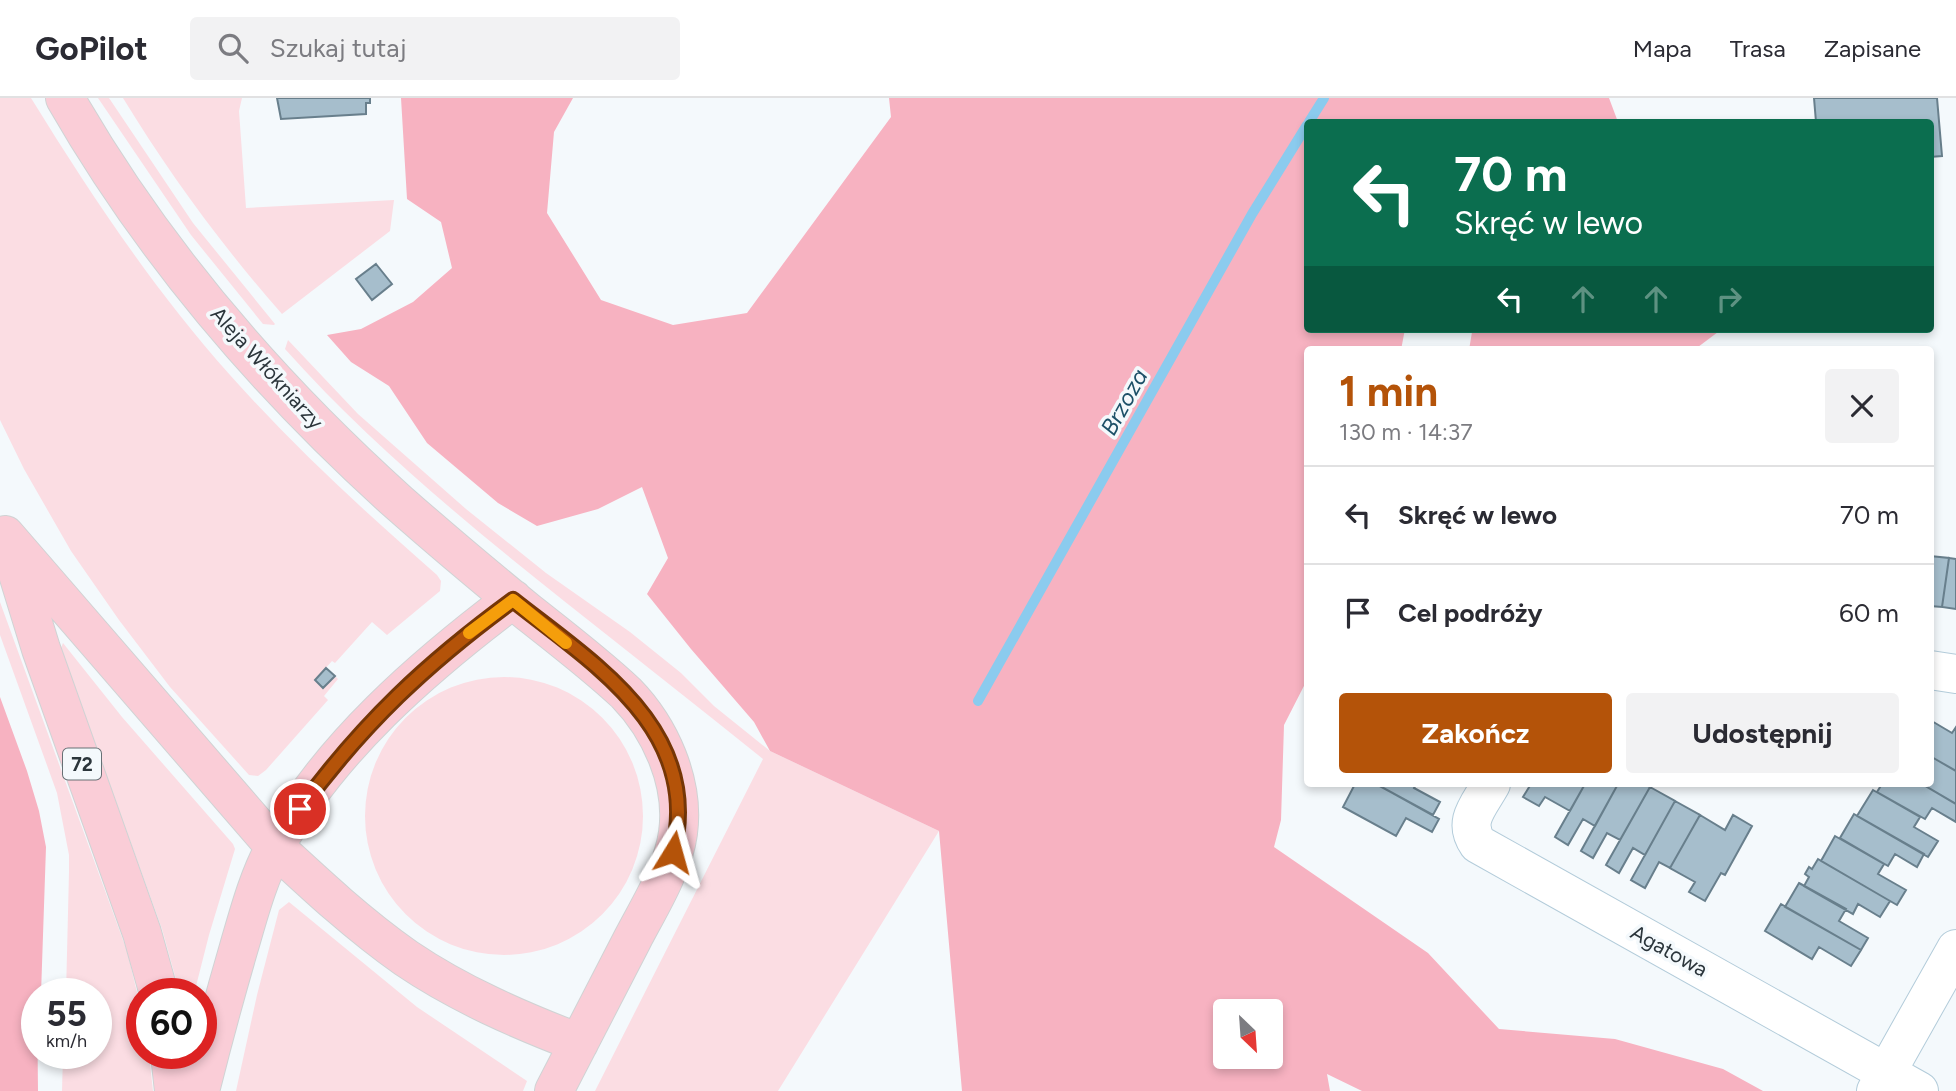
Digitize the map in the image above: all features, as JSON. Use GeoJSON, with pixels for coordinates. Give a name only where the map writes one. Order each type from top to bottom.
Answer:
{"type":"FeatureCollection","features":[{"type":"Feature","properties":{"kind":"main road","name":"Aleja Włókniarzy"},"geometry":{"type":"LineString","coordinates":[[65,98],[145,223],[203,298],[276,382],[360,467],[636,703],[662,744],[676,792],[678,832],[673,852],[657,891],[579,1043]]}},
{"type":"Feature","properties":{"kind":"main road"},"geometry":{"type":"LineString","coordinates":[[3,527],[275,847],[323,892],[408,959],[451,985],[514,1017],[579,1043],[554,1091]]}},
{"type":"Feature","properties":{"kind":"main road","name":"72"},"geometry":{"type":"LineString","coordinates":[[3,527],[41,649],[142,933],[155,978]]}},
{"type":"Feature","properties":{"kind":"main road"},"geometry":{"type":"LineString","coordinates":[[200,1091],[249,911],[275,847],[328,771],[374,719],[440,656],[513,600]]}},
{"type":"Feature","properties":{"kind":"main road"},"geometry":{"type":"LineString","coordinates":[[172,1069],[174,1091]]}},
{"type":"Feature","properties":{"kind":"street"},"geometry":{"type":"LineString","coordinates":[[1934,671],[1956,674]]}},
{"type":"Feature","properties":{"kind":"street","name":"Agatowa"},"geometry":{"type":"LineString","coordinates":[[1489,787],[1471,820],[1471,834],[1478,844],[1881,1082],[1919,1091]]}},
{"type":"Feature","properties":{"kind":"street"},"geometry":{"type":"LineString","coordinates":[[1881,1082],[1956,949]]}},
{"type":"Feature","properties":{"kind":"shaded area"},"geometry":{"type":"Polygon","coordinates":[[[0,98],[31,98],[124,241],[202,343],[304,453],[441,581],[440,591],[387,635],[372,622],[335,663],[332,661],[315,680],[323,687],[335,676],[338,679],[324,696],[328,700],[258,776],[249,775],[170,687],[119,620],[71,551],[24,469],[0,420],[0,98]]]}},
{"type":"Feature","properties":{"kind":"shaded area"},"geometry":{"type":"Polygon","coordinates":[[[98,98],[109,98],[193,223],[274,325],[263,324],[191,235],[98,98]]]}},
{"type":"Feature","properties":{"kind":"shaded area"},"geometry":{"type":"Polygon","coordinates":[[[123,98],[242,98],[239,111],[246,208],[394,200],[390,231],[282,314],[198,210],[123,98]]]}},
{"type":"Feature","properties":{"kind":"shaded area"},"geometry":{"type":"Polygon","coordinates":[[[401,98],[573,98],[554,132],[547,213],[601,300],[673,325],[747,313],[891,117],[889,98],[1609,98],[1617,119],[1304,119],[1304,333],[1404,333],[1402,346],[1304,346],[1304,686],[1284,725],[1281,820],[1274,847],[1428,953],[1499,1029],[1615,1039],[1723,1069],[1763,1091],[1362,1091],[1327,1074],[1330,1091],[962,1091],[939,831],[770,751],[754,722],[647,594],[668,558],[642,487],[598,509],[537,526],[498,503],[427,443],[389,386],[351,362],[327,335],[361,329],[413,302],[452,268],[441,222],[407,199],[401,98]]]}},
{"type":"Feature","properties":{"kind":"shaded area"},"geometry":{"type":"Polygon","coordinates":[[[1472,333],[1717,333],[1699,346],[1470,346],[1472,333]]]}},
{"type":"Feature","properties":{"kind":"shaded area"},"geometry":{"type":"Polygon","coordinates":[[[288,340],[358,414],[466,509],[546,573],[630,632],[770,751],[939,831],[778,1091],[595,1091],[763,759],[527,571],[419,481],[317,384],[285,349],[288,340]]]}},
{"type":"Feature","properties":{"kind":"shaded area"},"geometry":{"type":"Polygon","coordinates":[[[0,602],[127,951],[134,978],[126,978],[126,1069],[151,1069],[153,1091],[62,1091],[63,1069],[112,1069],[112,978],[66,978],[69,855],[57,793],[0,635],[0,602]]]}},
{"type":"Feature","properties":{"kind":"shaded area"},"geometry":{"type":"Polygon","coordinates":[[[63,643],[122,717],[233,844],[235,849],[198,978],[176,978],[162,929],[61,648],[63,643]]]}},
{"type":"Feature","properties":{"kind":"shaded area"},"geometry":{"type":"Polygon","coordinates":[[[504,677],[531,680],[557,688],[581,701],[602,718],[619,739],[632,763],[640,789],[643,816],[640,843],[632,869],[619,893],[602,914],[581,931],[557,944],[531,952],[504,955],[477,952],[451,944],[427,931],[406,914],[389,893],[376,869],[368,843],[365,816],[368,789],[376,763],[389,739],[406,718],[427,701],[451,688],[477,680],[504,677]]]}},
{"type":"Feature","properties":{"kind":"shaded area"},"geometry":{"type":"Polygon","coordinates":[[[0,697],[27,771],[46,847],[42,978],[21,978],[21,1069],[38,1069],[38,1091],[0,1091],[0,697]]]}},
{"type":"Feature","properties":{"kind":"shaded area"},"geometry":{"type":"Polygon","coordinates":[[[289,902],[417,1007],[527,1081],[523,1091],[236,1091],[279,910],[289,902]]]}},
{"type":"Feature","properties":{"kind":"building"},"geometry":{"type":"Polygon","coordinates":[[[277,98],[370,98],[370,103],[366,103],[366,114],[281,119],[277,98]]]}},
{"type":"Feature","properties":{"kind":"building"},"geometry":{"type":"Polygon","coordinates":[[[1814,98],[1937,98],[1942,156],[1934,157],[1934,119],[1816,119],[1814,98]]]}},
{"type":"Feature","properties":{"kind":"building"},"geometry":{"type":"Polygon","coordinates":[[[376,264],[392,284],[372,300],[356,279],[376,264]]]}},
{"type":"Feature","properties":{"kind":"building"},"geometry":{"type":"Polygon","coordinates":[[[1934,556],[1949,558],[1942,607],[1934,606],[1934,556]]]}},
{"type":"Feature","properties":{"kind":"building"},"geometry":{"type":"Polygon","coordinates":[[[1949,558],[1956,559],[1956,609],[1942,607],[1949,558]]]}},
{"type":"Feature","properties":{"kind":"building"},"geometry":{"type":"Polygon","coordinates":[[[326,668],[335,676],[323,688],[315,680],[326,668]]]}},
{"type":"Feature","properties":{"kind":"building"},"geometry":{"type":"Polygon","coordinates":[[[1934,722],[1952,733],[1956,727],[1956,771],[1934,758],[1934,722]]]}},
{"type":"Feature","properties":{"kind":"building"},"geometry":{"type":"Polygon","coordinates":[[[1934,758],[1956,771],[1956,804],[1927,787],[1934,787],[1934,758]]]}},
{"type":"Feature","properties":{"kind":"building"},"geometry":{"type":"Polygon","coordinates":[[[1353,787],[1381,787],[1439,819],[1432,832],[1406,818],[1396,836],[1343,807],[1353,787]]]}},
{"type":"Feature","properties":{"kind":"building"},"geometry":{"type":"Polygon","coordinates":[[[1382,787],[1414,787],[1440,802],[1433,815],[1382,787]]]}},
{"type":"Feature","properties":{"kind":"building"},"geometry":{"type":"Polygon","coordinates":[[[1529,787],[1583,787],[1570,811],[1545,797],[1539,806],[1523,797],[1529,787]]]}},
{"type":"Feature","properties":{"kind":"building"},"geometry":{"type":"Polygon","coordinates":[[[1583,787],[1616,787],[1595,826],[1583,819],[1568,845],[1555,837],[1583,787]]]}},
{"type":"Feature","properties":{"kind":"building"},"geometry":{"type":"Polygon","coordinates":[[[1616,787],[1650,787],[1620,840],[1607,833],[1593,858],[1581,851],[1616,787]]]}},
{"type":"Feature","properties":{"kind":"building"},"geometry":{"type":"Polygon","coordinates":[[[1650,787],[1675,801],[1645,855],[1633,848],[1619,873],[1606,865],[1650,787]]]}},
{"type":"Feature","properties":{"kind":"building"},"geometry":{"type":"Polygon","coordinates":[[[1880,787],[1927,787],[1956,804],[1956,822],[1932,808],[1925,819],[1877,792],[1880,787]]]}},
{"type":"Feature","properties":{"kind":"building"},"geometry":{"type":"Polygon","coordinates":[[[1873,790],[1920,817],[1914,827],[1938,841],[1928,857],[1857,816],[1873,790]]]}},
{"type":"Feature","properties":{"kind":"building"},"geometry":{"type":"Polygon","coordinates":[[[1675,801],[1700,815],[1670,868],[1659,862],[1645,888],[1631,880],[1675,801]]]}},
{"type":"Feature","properties":{"kind":"building"},"geometry":{"type":"Polygon","coordinates":[[[1854,814],[1924,854],[1917,867],[1895,854],[1888,866],[1840,838],[1854,814]]]}},
{"type":"Feature","properties":{"kind":"building"},"geometry":{"type":"Polygon","coordinates":[[[1700,815],[1725,830],[1733,815],[1752,826],[1725,875],[1721,873],[1705,901],[1689,892],[1695,882],[1670,868],[1700,815]]]}},
{"type":"Feature","properties":{"kind":"building"},"geometry":{"type":"Polygon","coordinates":[[[1835,836],[1884,864],[1878,874],[1906,890],[1897,905],[1821,861],[1835,836]]]}},
{"type":"Feature","properties":{"kind":"building"},"geometry":{"type":"Polygon","coordinates":[[[1818,859],[1890,901],[1880,917],[1858,904],[1853,914],[1804,886],[1809,877],[1805,874],[1818,859]]]}},
{"type":"Feature","properties":{"kind":"building"},"geometry":{"type":"Polygon","coordinates":[[[1799,883],[1846,909],[1839,921],[1868,938],[1861,950],[1785,907],[1799,883]]]}},
{"type":"Feature","properties":{"kind":"building"},"geometry":{"type":"Polygon","coordinates":[[[1781,904],[1861,950],[1851,966],[1819,947],[1812,959],[1765,931],[1781,904]]]}},
{"type":"Feature","properties":{"kind":"waterway","name":"Brzoza"},"geometry":{"type":"LineString","coordinates":[[1311,119],[1324,98]]}},
{"type":"Feature","properties":{"kind":"waterway","name":"Brzoza"},"geometry":{"type":"LineString","coordinates":[[978,701],[1252,214],[1304,130]]}},
{"type":"Feature","properties":{"kind":"slow traffic"},"geometry":{"type":"LineString","coordinates":[[469,633],[513,600],[566,643]]}},
{"type":"Feature","properties":{"kind":"route"},"geometry":{"type":"LineString","coordinates":[[300,809],[358,736],[413,680],[513,600],[600,670],[636,703],[644,714],[662,744],[673,776],[678,808],[678,832],[673,852]]}}]}
